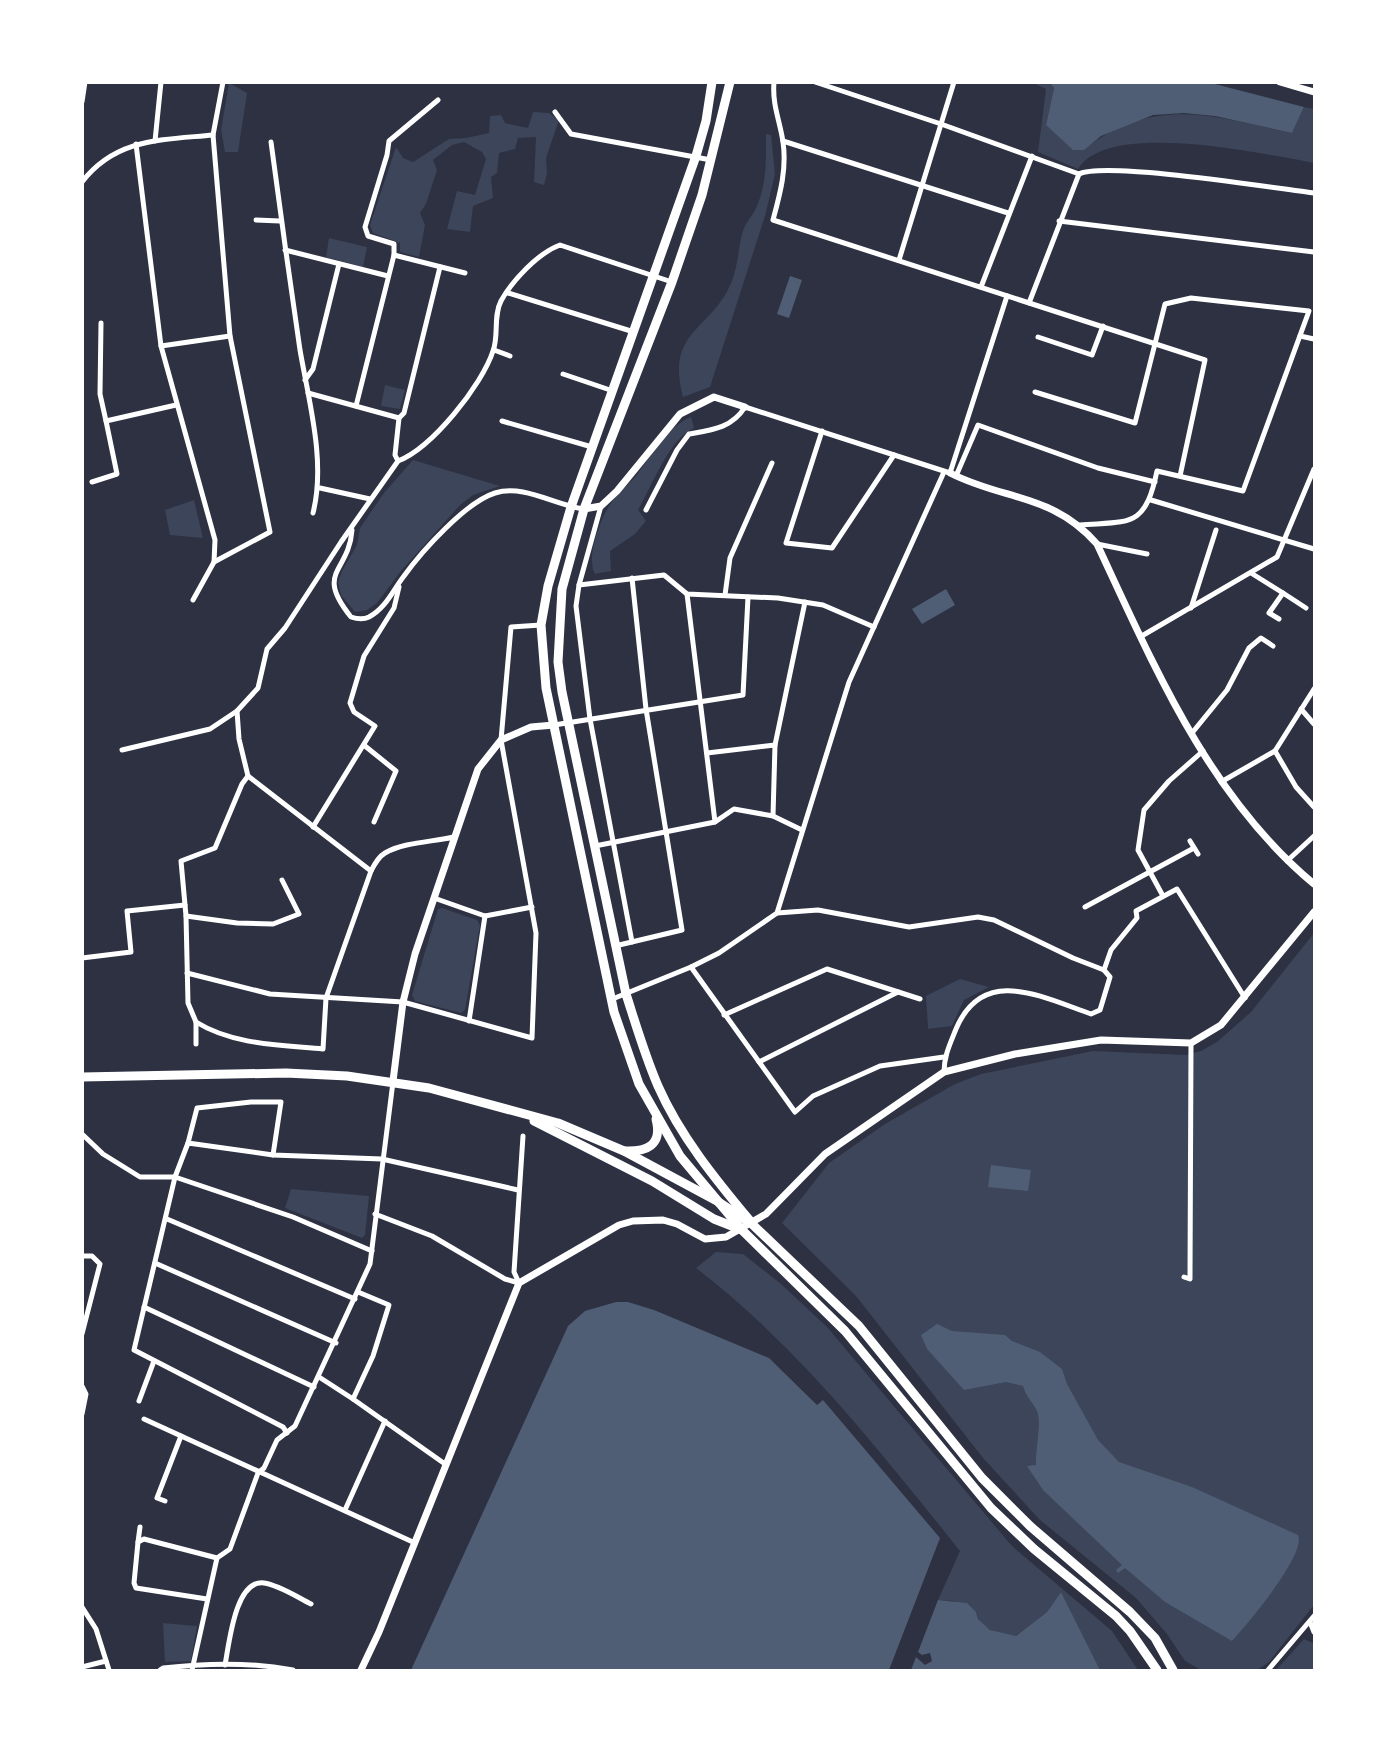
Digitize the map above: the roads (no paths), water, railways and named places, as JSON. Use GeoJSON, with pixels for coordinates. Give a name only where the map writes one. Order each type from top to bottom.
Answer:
{"type":"FeatureCollection","features":[{"type":"Feature","properties":{"kind":"main road"},"geometry":{"type":"LineString","coordinates":[[712,82],[706,121],[696,156],[571,507],[548,586],[541,625],[543,664],[554,725],[610,1000],[632,1065],[654,1111],[680,1156],[717,1202],[742,1230],[845,1332],[991,1508],[1034,1549],[1116,1616],[1130,1631],[1157,1671]]}},
{"type":"Feature","properties":{"kind":"main road"},"geometry":{"type":"LineString","coordinates":[[730,82],[713,160],[672,282],[584,508],[562,590],[558,662],[626,994],[658,1087],[692,1147],[752,1224],[859,1326],[982,1478],[1030,1526],[1130,1612],[1155,1638],[1173,1671]]}},
{"type":"Feature","properties":{"kind":"main road"},"geometry":{"type":"LineString","coordinates":[[82,1077],[286,1073],[393,1081],[471,1098],[527,1116],[558,1123],[624,1151],[752,1224]]}},
{"type":"Feature","properties":{"kind":"main road"},"geometry":{"type":"LineString","coordinates":[[624,1151],[642,1152],[650,1147],[657,1133],[654,1111]]}},
{"type":"Feature","properties":{"kind":"main road"},"geometry":{"type":"LineString","coordinates":[[527,1116],[556,1134],[597,1151],[652,1181],[714,1219],[742,1230]]}},
{"type":"Feature","properties":{"kind":"street"},"geometry":{"type":"LineString","coordinates":[[82,102],[85,82]]}},
{"type":"Feature","properties":{"kind":"street"},"geometry":{"type":"LineString","coordinates":[[155,141],[161,82]]}},
{"type":"Feature","properties":{"kind":"street"},"geometry":{"type":"LineString","coordinates":[[214,562],[270,532],[230,336],[213,135],[223,82]]}},
{"type":"Feature","properties":{"kind":"street"},"geometry":{"type":"LineString","coordinates":[[774,82],[773,98],[783,141],[784,178],[773,220],[1205,360],[1180,476]]}},
{"type":"Feature","properties":{"kind":"street"},"geometry":{"type":"LineString","coordinates":[[815,82],[941,124],[1079,174],[1122,171],[1314,193]]}},
{"type":"Feature","properties":{"kind":"street"},"geometry":{"type":"LineString","coordinates":[[899,260],[954,82]]}},
{"type":"Feature","properties":{"kind":"street"},"geometry":{"type":"LineString","coordinates":[[1280,82],[1314,92]]}},
{"type":"Feature","properties":{"kind":"street"},"geometry":{"type":"LineString","coordinates":[[356,406],[394,255],[394,244],[368,236],[365,227],[387,155],[386,147],[389,141],[438,100]]}},
{"type":"Feature","properties":{"kind":"street"},"geometry":{"type":"LineString","coordinates":[[555,112],[571,134],[713,160]]}},
{"type":"Feature","properties":{"kind":"street"},"geometry":{"type":"LineString","coordinates":[[82,182],[94,166],[110,154],[136,144],[213,135]]}},
{"type":"Feature","properties":{"kind":"street"},"geometry":{"type":"LineString","coordinates":[[783,141],[1008,213]]}},
{"type":"Feature","properties":{"kind":"street"},"geometry":{"type":"LineString","coordinates":[[271,142],[280,221],[308,393],[320,488],[314,513]]}},
{"type":"Feature","properties":{"kind":"street"},"geometry":{"type":"LineString","coordinates":[[136,144],[161,346],[215,540],[214,562],[193,600]]}},
{"type":"Feature","properties":{"kind":"street"},"geometry":{"type":"LineString","coordinates":[[981,287],[1032,156]]}},
{"type":"Feature","properties":{"kind":"street"},"geometry":{"type":"LineString","coordinates":[[1029,303],[1079,174]]}},
{"type":"Feature","properties":{"kind":"street"},"geometry":{"type":"LineString","coordinates":[[256,220],[280,221]]}},
{"type":"Feature","properties":{"kind":"street"},"geometry":{"type":"LineString","coordinates":[[1059,221],[1314,252]]}},
{"type":"Feature","properties":{"kind":"street"},"geometry":{"type":"LineString","coordinates":[[122,750],[210,729],[237,711],[258,688],[267,649],[285,628],[341,542],[352,530],[370,499],[399,461],[413,454],[460,408],[484,372],[494,350],[500,302],[547,250],[560,245],[672,282]]}},
{"type":"Feature","properties":{"kind":"street"},"geometry":{"type":"LineString","coordinates":[[285,250],[388,276]]}},
{"type":"Feature","properties":{"kind":"street"},"geometry":{"type":"LineString","coordinates":[[394,255],[465,273]]}},
{"type":"Feature","properties":{"kind":"street"},"geometry":{"type":"LineString","coordinates":[[305,381],[313,369],[339,264]]}},
{"type":"Feature","properties":{"kind":"street"},"geometry":{"type":"LineString","coordinates":[[399,461],[395,455],[399,418],[404,413],[440,267]]}},
{"type":"Feature","properties":{"kind":"street"},"geometry":{"type":"LineString","coordinates":[[508,293],[634,333]]}},
{"type":"Feature","properties":{"kind":"street"},"geometry":{"type":"LineString","coordinates":[[950,474],[1007,296]]}},
{"type":"Feature","properties":{"kind":"street"},"geometry":{"type":"LineString","coordinates":[[1035,392],[1135,423],[1165,304],[1191,298],[1312,312],[1300,336],[1243,491],[1157,471],[1151,500],[1143,512],[1127,521],[1080,525]]}},
{"type":"Feature","properties":{"kind":"street"},"geometry":{"type":"LineString","coordinates":[[92,482],[117,474],[100,394],[101,323]]}},
{"type":"Feature","properties":{"kind":"street"},"geometry":{"type":"LineString","coordinates":[[1038,337],[1092,355],[1103,326]]}},
{"type":"Feature","properties":{"kind":"street"},"geometry":{"type":"LineString","coordinates":[[161,346],[230,336]]}},
{"type":"Feature","properties":{"kind":"street"},"geometry":{"type":"LineString","coordinates":[[1300,336],[1314,339]]}},
{"type":"Feature","properties":{"kind":"street"},"geometry":{"type":"LineString","coordinates":[[494,350],[510,356]]}},
{"type":"Feature","properties":{"kind":"street"},"geometry":{"type":"LineString","coordinates":[[563,374],[613,391]]}},
{"type":"Feature","properties":{"kind":"street"},"geometry":{"type":"LineString","coordinates":[[308,393],[399,418]]}},
{"type":"Feature","properties":{"kind":"street"},"geometry":{"type":"LineString","coordinates":[[632,942],[590,719],[576,606],[579,585],[601,506],[617,491],[680,414],[714,397],[1055,509],[1080,525],[1097,544],[1140,637],[1221,782],[1256,829],[1287,861],[1314,884]]}},
{"type":"Feature","properties":{"kind":"street"},"geometry":{"type":"LineString","coordinates":[[106,421],[176,405]]}},
{"type":"Feature","properties":{"kind":"street"},"geometry":{"type":"LineString","coordinates":[[646,510],[677,450],[689,434],[725,426],[738,418],[746,407]]}},
{"type":"Feature","properties":{"kind":"street"},"geometry":{"type":"LineString","coordinates":[[502,421],[592,447]]}},
{"type":"Feature","properties":{"kind":"street"},"geometry":{"type":"LineString","coordinates":[[777,913],[849,682],[950,474],[978,426],[1098,468],[1155,482]]}},
{"type":"Feature","properties":{"kind":"street"},"geometry":{"type":"LineString","coordinates":[[822,431],[786,543],[832,548],[894,455]]}},
{"type":"Feature","properties":{"kind":"street"},"geometry":{"type":"LineString","coordinates":[[725,595],[730,558],[772,463]]}},
{"type":"Feature","properties":{"kind":"street"},"geometry":{"type":"LineString","coordinates":[[1140,637],[1277,557],[1314,469]]}},
{"type":"Feature","properties":{"kind":"street"},"geometry":{"type":"LineString","coordinates":[[320,488],[370,499]]}},
{"type":"Feature","properties":{"kind":"street"},"geometry":{"type":"LineString","coordinates":[[352,530],[351,543],[333,579],[338,600],[351,617],[360,620],[369,617],[389,600],[400,583],[464,510],[479,499],[514,489],[571,507],[601,506]]}},
{"type":"Feature","properties":{"kind":"street"},"geometry":{"type":"LineString","coordinates":[[1151,500],[1314,549]]}},
{"type":"Feature","properties":{"kind":"street"},"geometry":{"type":"LineString","coordinates":[[1191,609],[1216,530]]}},
{"type":"Feature","properties":{"kind":"street"},"geometry":{"type":"LineString","coordinates":[[1097,544],[1147,554]]}},
{"type":"Feature","properties":{"kind":"street"},"geometry":{"type":"LineString","coordinates":[[1251,573],[1306,608]]}},
{"type":"Feature","properties":{"kind":"street"},"geometry":{"type":"LineString","coordinates":[[579,585],[664,575],[687,594],[725,595],[823,605],[874,627]]}},
{"type":"Feature","properties":{"kind":"street"},"geometry":{"type":"LineString","coordinates":[[615,946],[682,930],[668,831],[646,709],[632,578]]}},
{"type":"Feature","properties":{"kind":"street"},"geometry":{"type":"LineString","coordinates":[[313,827],[365,746],[375,726],[354,712],[350,703],[364,656],[394,608],[400,583]]}},
{"type":"Feature","properties":{"kind":"street"},"geometry":{"type":"LineString","coordinates":[[1278,619],[1269,613],[1283,593]]}},
{"type":"Feature","properties":{"kind":"street"},"geometry":{"type":"LineString","coordinates":[[687,594],[715,822]]}},
{"type":"Feature","properties":{"kind":"street"},"geometry":{"type":"LineString","coordinates":[[193,1667],[217,1558],[230,1549],[258,1473],[264,1468],[277,1440],[295,1426],[336,1343],[370,1264],[403,1002],[434,898],[478,769],[501,740],[531,727],[569,724],[646,709],[743,695],[748,597]]}},
{"type":"Feature","properties":{"kind":"street"},"geometry":{"type":"LineString","coordinates":[[772,816],[775,745],[805,602]]}},
{"type":"Feature","properties":{"kind":"street"},"geometry":{"type":"LineString","coordinates":[[187,973],[270,994],[403,1002],[532,1038],[536,933],[501,740],[511,627],[541,625]]}},
{"type":"Feature","properties":{"kind":"street"},"geometry":{"type":"LineString","coordinates":[[1192,733],[1227,690],[1249,648],[1261,638],[1273,646]]}},
{"type":"Feature","properties":{"kind":"street"},"geometry":{"type":"LineString","coordinates":[[1221,782],[1275,751],[1314,689]]}},
{"type":"Feature","properties":{"kind":"street"},"geometry":{"type":"LineString","coordinates":[[1301,709],[1314,724]]}},
{"type":"Feature","properties":{"kind":"street"},"geometry":{"type":"LineString","coordinates":[[237,711],[239,739],[248,776],[371,872]]}},
{"type":"Feature","properties":{"kind":"street"},"geometry":{"type":"LineString","coordinates":[[707,753],[775,745]]}},
{"type":"Feature","properties":{"kind":"street"},"geometry":{"type":"LineString","coordinates":[[365,746],[396,771],[374,822]]}},
{"type":"Feature","properties":{"kind":"street"},"geometry":{"type":"LineString","coordinates":[[1163,896],[1138,850],[1144,810],[1169,781],[1203,751]]}},
{"type":"Feature","properties":{"kind":"street"},"geometry":{"type":"LineString","coordinates":[[1275,751],[1296,787],[1314,807]]}},
{"type":"Feature","properties":{"kind":"street"},"geometry":{"type":"LineString","coordinates":[[196,1044],[196,1022],[188,1004],[186,916],[181,861],[215,848],[242,784],[248,776]]}},
{"type":"Feature","properties":{"kind":"street"},"geometry":{"type":"LineString","coordinates":[[595,846],[715,822],[734,809],[772,816],[802,830]]}},
{"type":"Feature","properties":{"kind":"street"},"geometry":{"type":"LineString","coordinates":[[1287,861],[1314,836]]}},
{"type":"Feature","properties":{"kind":"street"},"geometry":{"type":"LineString","coordinates":[[196,1022],[206,1029],[260,1044],[323,1049],[326,998],[371,872],[384,853],[454,837]]}},
{"type":"Feature","properties":{"kind":"street"},"geometry":{"type":"LineString","coordinates":[[1085,907],[1150,872],[1196,851],[1190,841]]}},
{"type":"Feature","properties":{"kind":"street"},"geometry":{"type":"LineString","coordinates":[[186,916],[237,923],[273,924],[299,914],[282,880]]}},
{"type":"Feature","properties":{"kind":"street"},"geometry":{"type":"LineString","coordinates":[[1104,970],[1111,950],[1137,918],[1136,910],[1177,889],[1245,998]]}},
{"type":"Feature","properties":{"kind":"street"},"geometry":{"type":"LineString","coordinates":[[434,898],[485,916],[532,906]]}},
{"type":"Feature","properties":{"kind":"street"},"geometry":{"type":"LineString","coordinates":[[82,958],[131,952],[126,911],[185,905]]}},
{"type":"Feature","properties":{"kind":"street"},"geometry":{"type":"LineString","coordinates":[[610,1000],[692,967],[747,936],[777,913],[819,910],[909,927],[978,917],[994,920],[1062,954],[1104,970],[1110,977],[1100,1010],[1091,1014],[1021,992],[998,990],[979,998],[968,1006],[961,1017],[944,1057],[944,1072]]}},
{"type":"Feature","properties":{"kind":"street"},"geometry":{"type":"LineString","coordinates":[[361,1671],[519,1283],[619,1225],[633,1221],[663,1220],[677,1224],[705,1239],[715,1240],[742,1230],[766,1214],[825,1154],[944,1072],[1015,1054],[1101,1040],[1191,1043],[1221,1025],[1314,912]]}},
{"type":"Feature","properties":{"kind":"street"},"geometry":{"type":"LineString","coordinates":[[470,1021],[485,916]]}},
{"type":"Feature","properties":{"kind":"street"},"geometry":{"type":"LineString","coordinates":[[692,967],[795,1112],[813,1096],[880,1066],[944,1057]]}},
{"type":"Feature","properties":{"kind":"street"},"geometry":{"type":"LineString","coordinates":[[724,1015],[827,969],[920,999]]}},
{"type":"Feature","properties":{"kind":"street"},"geometry":{"type":"LineString","coordinates":[[759,1062],[898,992]]}},
{"type":"Feature","properties":{"kind":"street"},"geometry":{"type":"LineString","coordinates":[[1184,1277],[1190,1279],[1191,1043]]}},
{"type":"Feature","properties":{"kind":"street"},"geometry":{"type":"LineString","coordinates":[[273,1155],[281,1102],[251,1102],[197,1108],[188,1143],[175,1177],[167,1219],[154,1263],[134,1350],[283,1427],[287,1432]]}},
{"type":"Feature","properties":{"kind":"street"},"geometry":{"type":"LineString","coordinates":[[82,1134],[103,1154],[140,1177],[175,1177],[293,1217],[372,1251]]}},
{"type":"Feature","properties":{"kind":"street"},"geometry":{"type":"LineString","coordinates":[[519,1283],[514,1272],[523,1136]]}},
{"type":"Feature","properties":{"kind":"street"},"geometry":{"type":"LineString","coordinates":[[188,1143],[273,1155],[382,1160],[518,1190]]}},
{"type":"Feature","properties":{"kind":"street"},"geometry":{"type":"LineString","coordinates":[[375,1214],[432,1236],[505,1279],[519,1283]]}},
{"type":"Feature","properties":{"kind":"street"},"geometry":{"type":"LineString","coordinates":[[167,1219],[355,1299]]}},
{"type":"Feature","properties":{"kind":"street"},"geometry":{"type":"LineString","coordinates":[[82,1256],[92,1256],[100,1264],[82,1334]]}},
{"type":"Feature","properties":{"kind":"street"},"geometry":{"type":"LineString","coordinates":[[154,1263],[336,1343]]}},
{"type":"Feature","properties":{"kind":"street"},"geometry":{"type":"LineString","coordinates":[[353,1399],[373,1356],[389,1305],[358,1292]]}},
{"type":"Feature","properties":{"kind":"street"},"geometry":{"type":"LineString","coordinates":[[144,1307],[314,1387]]}},
{"type":"Feature","properties":{"kind":"street"},"geometry":{"type":"LineString","coordinates":[[139,1401],[154,1361]]}},
{"type":"Feature","properties":{"kind":"street"},"geometry":{"type":"LineString","coordinates":[[319,1377],[445,1464]]}},
{"type":"Feature","properties":{"kind":"street"},"geometry":{"type":"LineString","coordinates":[[82,1386],[86,1394],[82,1414]]}},
{"type":"Feature","properties":{"kind":"street"},"geometry":{"type":"LineString","coordinates":[[144,1419],[258,1473],[273,1476],[415,1543]]}},
{"type":"Feature","properties":{"kind":"street"},"geometry":{"type":"LineString","coordinates":[[345,1510],[385,1421]]}},
{"type":"Feature","properties":{"kind":"street"},"geometry":{"type":"LineString","coordinates":[[157,1498],[181,1436]]}},
{"type":"Feature","properties":{"kind":"street"},"geometry":{"type":"LineString","coordinates":[[150,1495],[165,1501]]}},
{"type":"Feature","properties":{"kind":"street"},"geometry":{"type":"LineString","coordinates":[[140,1527],[134,1583],[136,1588],[207,1599]]}},
{"type":"Feature","properties":{"kind":"street"},"geometry":{"type":"LineString","coordinates":[[138,1542],[144,1539],[217,1558]]}},
{"type":"Feature","properties":{"kind":"street"},"geometry":{"type":"LineString","coordinates":[[225,1665],[238,1604],[249,1588],[256,1583],[265,1583],[311,1604]]}},
{"type":"Feature","properties":{"kind":"street"},"geometry":{"type":"LineString","coordinates":[[82,1606],[96,1629],[109,1671]]}},
{"type":"Feature","properties":{"kind":"street"},"geometry":{"type":"LineString","coordinates":[[1268,1671],[1314,1616]]}},
{"type":"Feature","properties":{"kind":"street"},"geometry":{"type":"LineString","coordinates":[[1310,1622],[1314,1632]]}},
{"type":"Feature","properties":{"kind":"street"},"geometry":{"type":"LineString","coordinates":[[82,1667],[106,1661]]}},
{"type":"Feature","properties":{"kind":"street"},"geometry":{"type":"LineString","coordinates":[[160,1671],[163,1668],[225,1665],[237,1668],[293,1671]]}}]}
